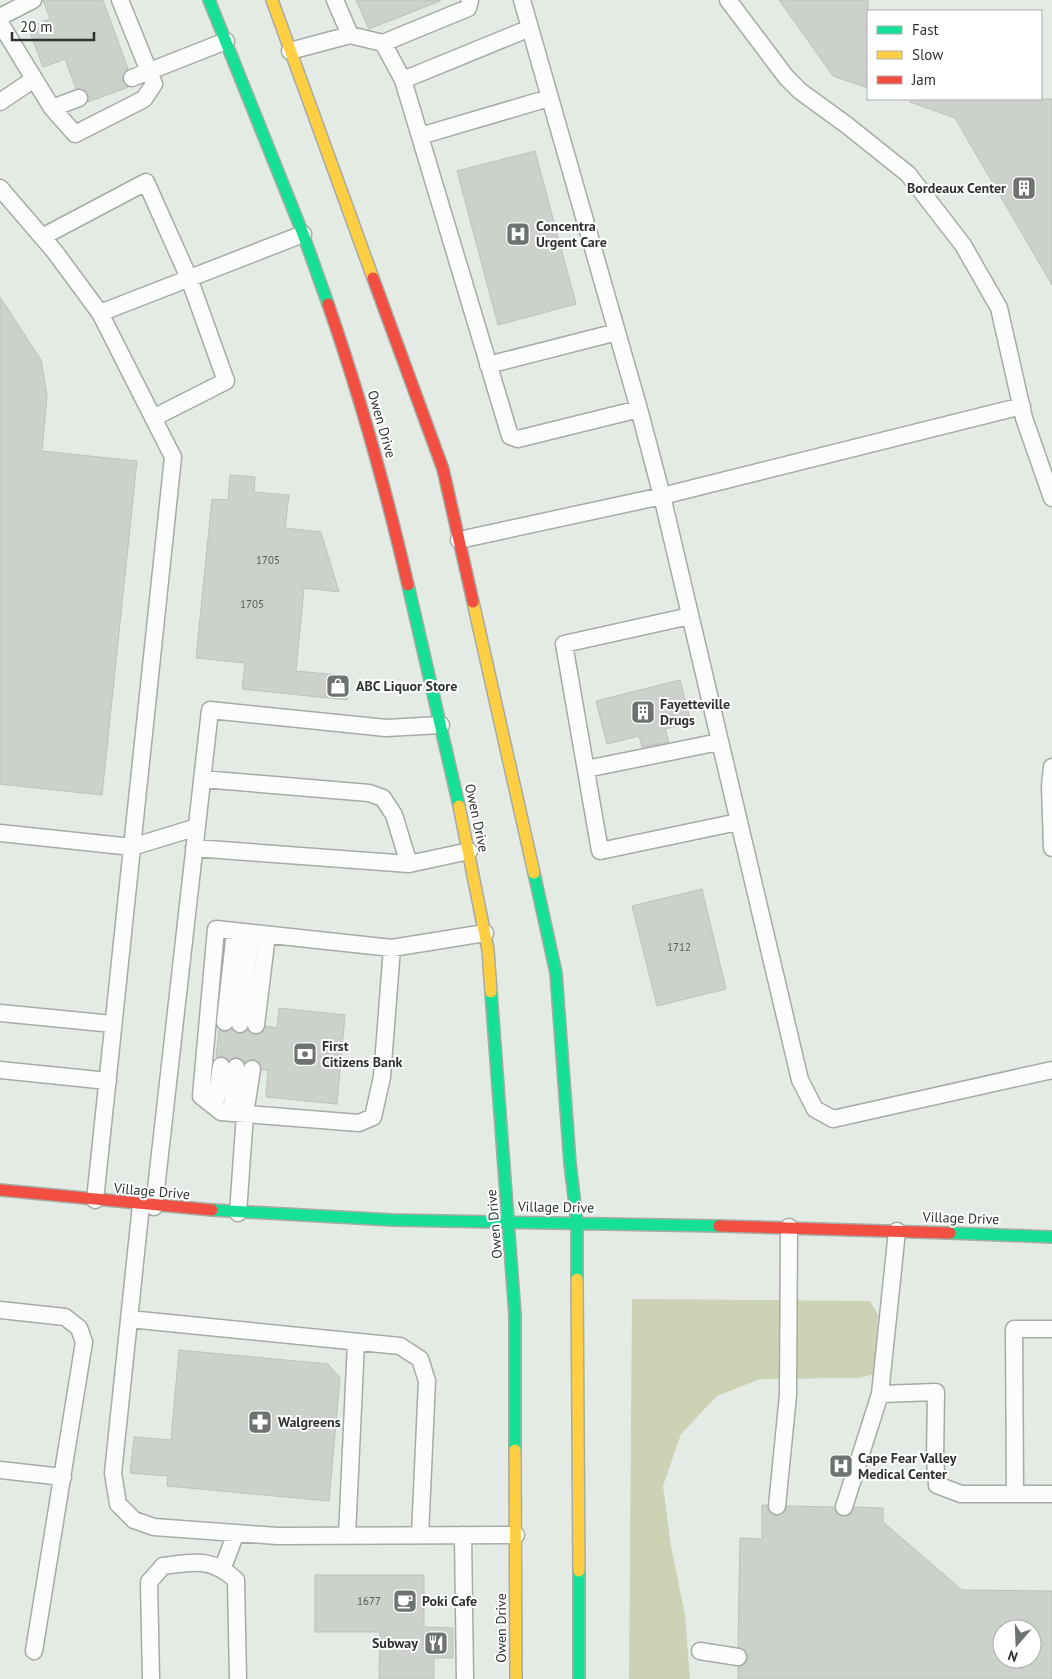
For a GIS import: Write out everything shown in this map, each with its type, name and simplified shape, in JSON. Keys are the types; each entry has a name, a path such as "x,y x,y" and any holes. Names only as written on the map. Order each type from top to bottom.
{"main road":[{"name":"Owen Drive","path":"209,0 303,234 350,368 392,514 441,724 485,933 492,987 503,1164 510,1221 516,1315 516,1679"},
{"path":"272,0 443,469 556,973 570,1163 577,1222 579,1679"},
{"name":"Village Drive","path":"0,1190 148,1206 238,1213 392,1220 789,1227 1052,1237"}],"lane":[{"path":"0,17 33,0"},
{"path":"0,23 52,108 74,134 144,99 154,84 120,0"},
{"path":"335,0 350,35"},
{"path":"290,51 350,35 383,43 468,8 470,0"},
{"path":"522,0 662,496 800,1080 815,1109 833,1119 1052,1070"},
{"path":"728,0 786,77 800,91 908,174 958,237 984,278 999,308 1022,406 1052,498"},
{"path":"403,80 530,28"},
{"path":"132,78 226,41"},
{"path":"383,43 403,80 510,436 518,438 639,409"},
{"path":"0,102 34,79"},
{"path":"52,108 79,98"},
{"path":"420,136 550,98"},
{"path":"42,237 146,182 189,278 226,380 153,418"},
{"path":"0,188 42,237 100,313 173,457 95,1200"},
{"path":"100,313 303,234"},
{"path":"488,365 617,332"},
{"path":"459,540 662,496 1022,406"},
{"path":"690,616 564,644 600,851 738,822"},
{"path":"441,724 386,728 210,710 148,1206 129,1319 113,1473 118,1504 134,1520 154,1527 236,1533 347,1536 516,1535"},
{"path":"586,769 719,742"},
{"path":"1052,766 1050,786 1052,848"},
{"path":"202,779 369,793 383,798 394,815 409,864"},
{"path":"0,833 132,847 196,827"},
{"path":"194,848 409,864 469,851"},
{"path":"392,948 382,1077 373,1117 359,1123 230,1111 201,1096 216,929 392,948 485,933"},
{"path":"233,1023 251,933"},
{"path":"251,933 256,1025"},
{"path":"0,1013 113,1024"},
{"path":"236,1067 230,1111 238,1213"},
{"path":"0,1070 108,1080"},
{"path":"777,1506 788,1395 789,1227"},
{"path":"844,1507 880,1394 897,1231"},
{"path":"0,1310 66,1317 79,1328 84,1342 34,1651"},
{"path":"129,1319 400,1346 420,1360 428,1381 420,1535"},
{"path":"1015,1494 1014,1329 1052,1329"},
{"path":"347,1536 356,1342"},
{"path":"880,1394 936,1392 935,1459 938,1485 961,1494 1052,1494"},
{"path":"0,1470 63,1477"},
{"path":"222,1567 236,1533"},
{"path":"463,1535 465,1679"},
{"path":"151,1679 149,1582 163,1566 198,1562 222,1567 236,1580 238,1679"},
{"path":"700,1651 738,1657"}],"green space":[{"path":"632,1299 870,1301 878,1314 874,1374 859,1378 760,1379 717,1396 681,1434 663,1486 671,1546 685,1615 690,1679 629,1679"}],"building":[{"path":"43,0 103,0 128,69 122,77 123,82 129,87 88,102 86,91 76,89 65,59 43,67 28,27 50,19"},
{"path":"356,0 440,0 440,1 369,29"},
{"path":"779,0 868,0 867,88 833,76"},
{"path":"1052,99 1052,285 955,118 910,102 911,100"},
{"path":"535,151 576,304 498,325 457,171"},
{"path":"0,297 41,360 47,396 42,451 137,461 102,795 0,784"},
{"path":"230,475 255,477 254,492 289,495 285,528 321,532 339,592 304,588 296,671 349,676 347,700 242,689 245,663 196,658 212,499 228,500"},
{"name":"Fayetteville Drugs","path":"680,680 691,723 665,729 669,742 642,747 639,736 607,744 596,701"},
{"path":"702,889 726,989 657,1006 632,906"},
{"path":"279,1008 345,1015 337,1104 266,1097 268,1070 262,1070 259,1062 253,1059 245,1062 237,1057 229,1060 223,1056 216,1057 219,1030 224,1032 232,1029 239,1034 248,1030 254,1035 259,1034 266,1026 277,1028"},
{"name":"Walgreens","path":"179,1350 328,1364 340,1378 329,1501 167,1486 168,1476 130,1473 134,1437 171,1440"},
{"path":"762,1505 767,1505 771,1514 776,1516 785,1512 787,1506 834,1507 837,1514 846,1517 851,1514 854,1507 883,1508 883,1522 962,1590 1052,1591 1052,1679 738,1679 738,1667 745,1664 748,1658 745,1650 738,1647 740,1538 762,1539"},
{"path":"315,1575 424,1575 424,1627 453,1628 453,1658 434,1658 434,1679 379,1679 380,1632 315,1632"}],"traffic: fast":[{"path":"209,0 303,234 328,304"},
{"path":"408,585 459,806"},
{"path":"534,873 556,973 570,1163 577,1222 577,1279"},
{"path":"491,992 515,1315 515,1450"},
{"path":"212,1210 392,1220 719,1226"},
{"path":"950,1233 1052,1237"},
{"path":"579,1571 579,1679"}],"traffic: slow":[{"path":"272,0 373,278"},
{"path":"473,602 534,873"},
{"path":"459,806 488,950 491,992"},
{"path":"577,1279 579,1571"},
{"path":"515,1450 516,1679"}],"traffic: jam":[{"path":"373,278 443,469 473,602"},
{"path":"328,304 372,443 408,585"},
{"path":"0,1190 212,1210"},
{"path":"719,1226 950,1233"}],"place":[{"name":"Bordeaux Center","path":"1024,188"},
{"name":"Concentra Urgent Care","path":"518,234"},
{"name":"ABC Liquor Store","path":"338,686"},
{"name":"Fayetteville Drugs","path":"643,712"},
{"name":"First Citizens Bank","path":"305,1054"},
{"name":"Walgreens","path":"260,1422"},
{"name":"Cape Fear Valley Medical Center","path":"841,1466"},
{"name":"Poki Cafe","path":"405,1601"},
{"name":"Subway","path":"436,1643"}]}
